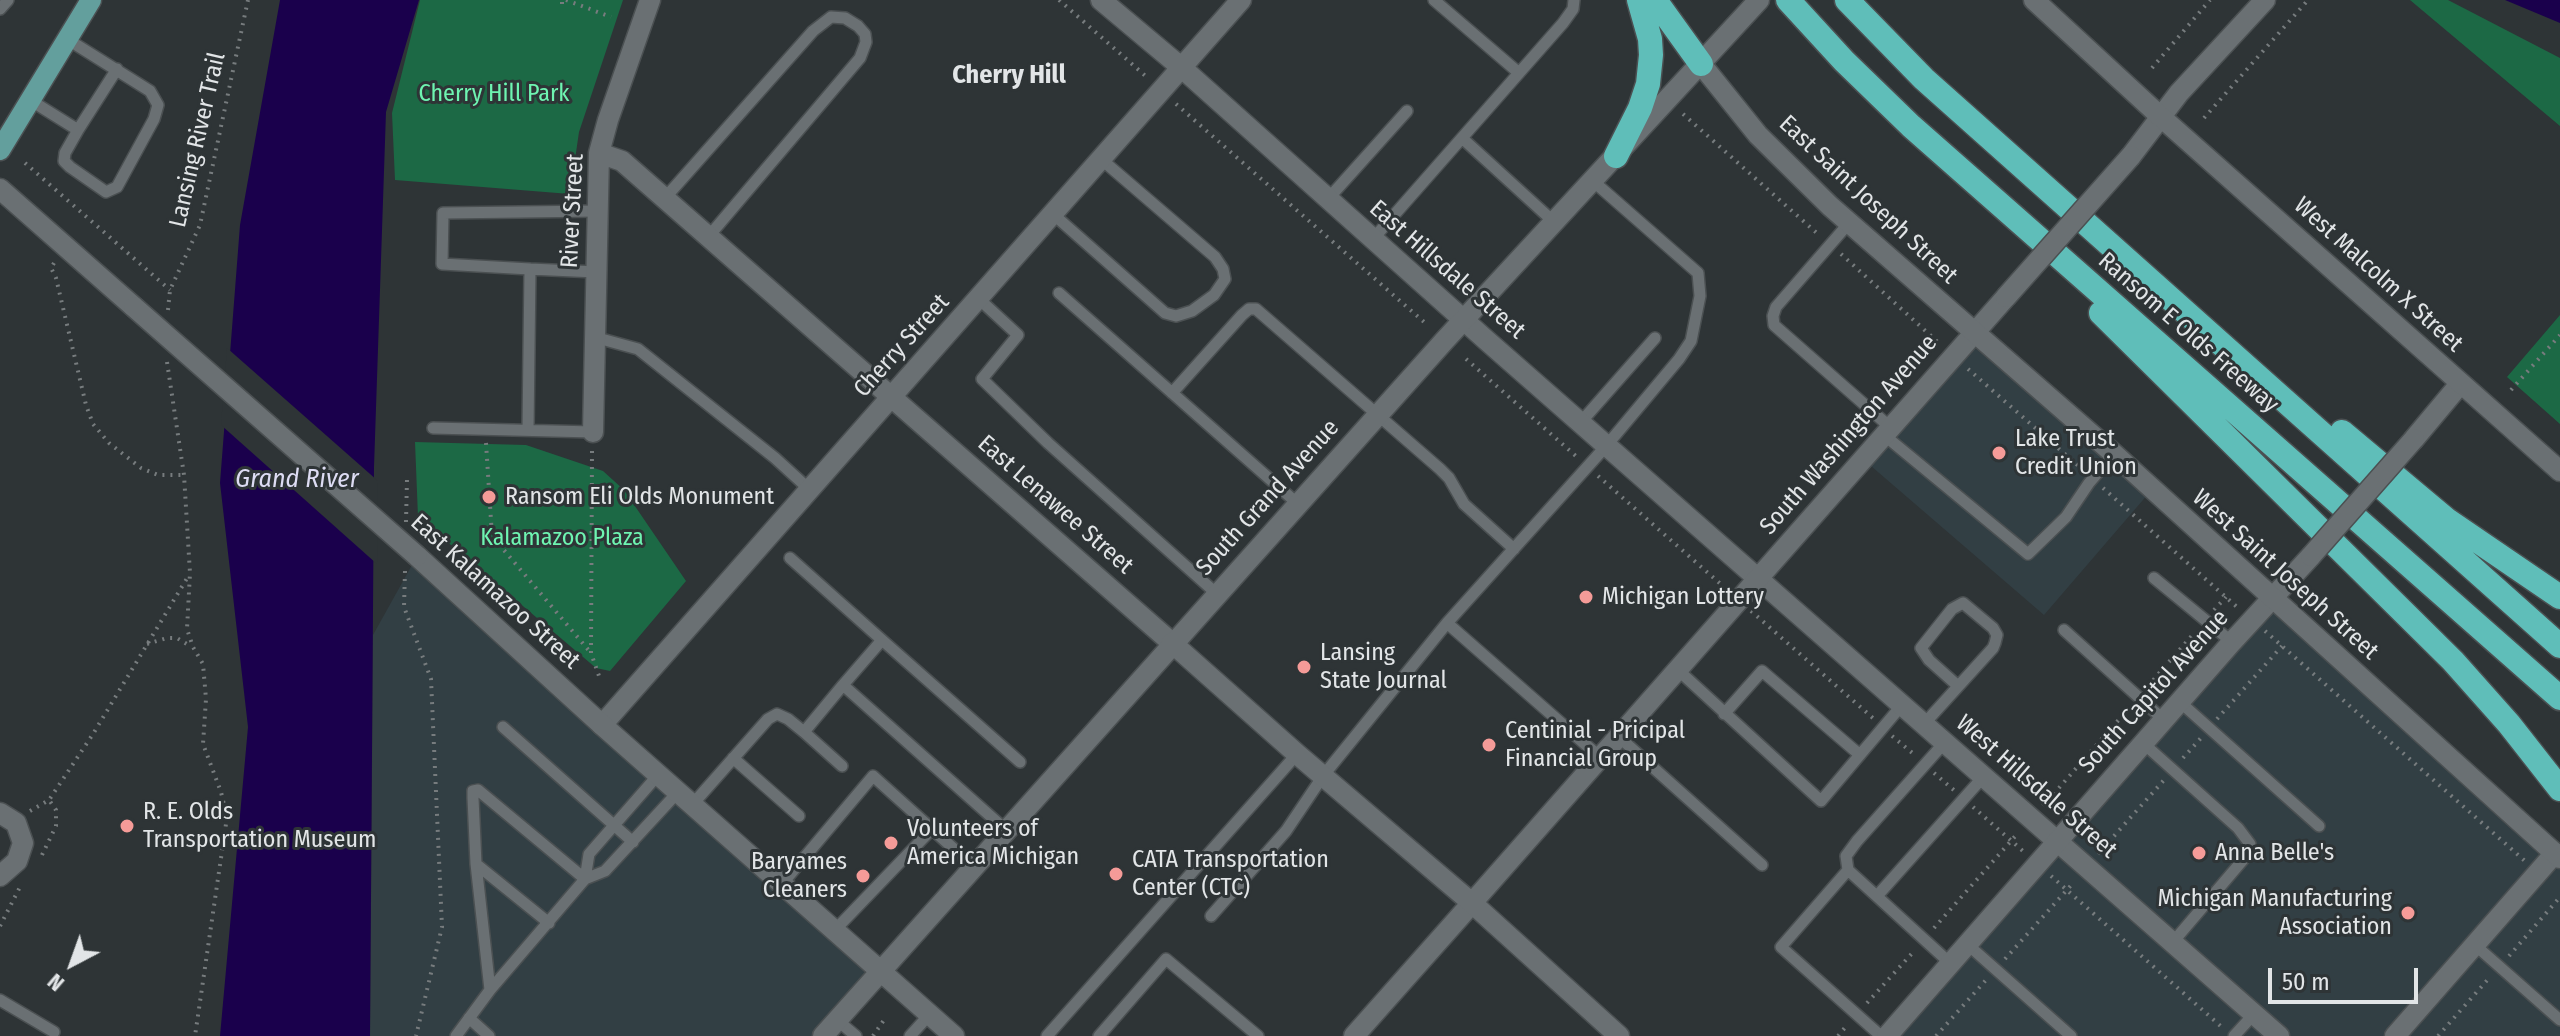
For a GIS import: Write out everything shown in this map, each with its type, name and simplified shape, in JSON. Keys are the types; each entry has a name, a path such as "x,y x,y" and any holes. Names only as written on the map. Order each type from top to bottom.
{"highway":[{"path":"1616,156 1640,108 1648,84 1650,39 1639,0"},
{"path":"1655,0 1707,72"},
{"name":"Ransom E Olds Freeway","path":"1788,0 1844,61 1911,126 2560,698"},
{"name":"Ransom E Olds Freeway","path":"1847,0 1909,64 2560,646"},
{"path":"1859,0 1909,64"},
{"path":"1911,126 2453,661 2509,724 2560,789"},
{"path":"2166,296 2292,390 2447,520 2560,597"}],"main road":[{"path":"0,150 91,0"}],"street":[{"name":"River Street","path":"593,432 599,153 650,0"},
{"name":"East Hillsdale Street","path":"1101,0 1182,68 1759,579"},
{"name":"Cherry Street","path":"602,725 1241,0"},
{"name":"South Grand Avenue","path":"823,1036 1172,643 1554,222 1672,95 1707,72 1735,27 1759,0"},
{"name":"West Malcolm X Street","path":"2034,0 2161,117 2560,471"},
{"name":"South Washington Avenue","path":"1354,1036 2131,156 2179,93 2265,0"},
{"name":"East Saint Joseph Street","path":"1707,72 1789,168 1974,332"},
{"name":"East Lenawee Street","path":"599,153 622,161 709,236 1297,754 1472,903 1619,1036"},
{"name":"East Kalamazoo Street","path":"0,189 411,560 954,1036"},
{"name":"West Saint Joseph Street","path":"1974,332 2114,454 2557,856"},
{"name":"South Capitol Avenue","path":"1884,1036 2232,642 2273,600 2460,384"},
{"name":"West Hillsdale Street","path":"1759,579 2279,1036"},
{"path":"0,876 13,865 22,851 22,835 7,817"},
{"path":"2395,1036 2538,873 2557,856"}],"lane":[{"path":"0,9 8,0"},
{"path":"1434,0 1519,73"},
{"path":"1373,239 1563,23 1573,9 1574,0"},
{"path":"665,198 813,31 831,17 845,18 858,26 865,34 866,42 860,58 709,236"},
{"path":"67,39 117,69 150,91 158,105 154,119 117,187 106,192 64,161 78,130 117,69"},
{"path":"30,100 78,130"},
{"path":"1328,199 1407,111"},
{"path":"1462,138 1554,222"},
{"path":"1053,214 1165,313 1176,316 1192,311 1214,295 1225,279 1215,257 1101,159"},
{"path":"1211,916 1286,831 1323,776 1447,623 1607,445 1685,352 1694,329 1701,285 1698,273 1593,181"},
{"path":"596,272 442,264 443,213 597,211"},
{"path":"1849,223 1776,307 1774,325 1887,431 2028,554 2066,517 2114,454"},
{"path":"528,430 530,269"},
{"path":"1059,293 1298,504"},
{"path":"979,299 1018,335 982,379 1059,453 1217,594"},
{"path":"1172,393 1242,315 1249,309 1256,309 1440,469 1464,504 1514,549"},
{"path":"594,337 638,349 775,458 810,490"},
{"path":"1581,422 1655,338"},
{"path":"433,428 593,432"},
{"path":"790,558 1020,762"},
{"path":"2154,578 2232,642"},
{"path":"1924,724 1993,648 1997,635 1993,628 1963,603 1952,609 1921,648 1929,660 1958,686"},
{"path":"1447,623 1601,758"},
{"path":"2064,630 2164,720"},
{"path":"804,732 882,640"},
{"path":"1678,670 1821,801 1902,705"},
{"path":"1724,714 1762,671 1860,755"},
{"path":"843,685 1006,830"},
{"path":"2180,702 2319,826"},
{"path":"456,1036 490,990 585,879 605,871 633,842 733,758 768,719 777,714 788,719 842,766"},
{"path":"503,727 633,842"},
{"path":"1619,737 1762,865"},
{"path":"1945,742 1846,856 1848,870 1950,963"},
{"path":"2143,743 2238,828 2250,844 2248,854 2173,942"},
{"path":"1047,1036 1297,754"},
{"path":"733,758 799,816"},
{"path":"585,879 589,854 658,775"},
{"path":"782,884 873,776 973,866"},
{"path":"1877,896 1984,776"},
{"path":"490,990 476,864 473,791 478,790 585,879"},
{"path":"834,931 932,829"},
{"path":"476,864 549,923"},
{"path":"1848,870 1781,947 1884,1036"},
{"path":"1967,944 2071,1036"},
{"path":"2475,945 2560,1020"},
{"path":"1099,1036 1166,959 1258,1036"},
{"path":"0,1000 54,1032"},
{"path":"910,1036 930,1014"},
{"path":"2233,1036 2254,1014"},
{"path":"469,1018 489,1036"},
{"path":"837,1020 856,1036"}],"path":[{"name":"Lansing River Trail","path":"168,320 170,290 200,225 248,0"},
{"path":"1059,0 1424,322"},
{"path":"2152,68 2210,0"},
{"path":"2204,118 2308,0"},
{"path":"563,1 611,17"},
{"path":"1682,114 2538,873"},
{"path":"25,163 170,290"},
{"path":"65,246 51,268 93,424 109,443 141,468 158,475 184,475"},
{"path":"2511,390 2560,335"},
{"path":"165,350 184,475 190,573 187,629 203,664 206,699 203,744 227,817 195,1036"},
{"path":"1466,359 2233,1036"},
{"path":"486,429 492,536 591,653"},
{"path":"593,432 591,653 599,676"},
{"path":"406,536 407,479"},
{"path":"411,560 404,607 431,679 442,927 416,1036"},
{"path":"7,817 49,800 93,734 190,573"},
{"path":"144,645 177,638 193,647"},
{"path":"1936,1036 2282,646"},
{"path":"873,1036 886,1017"}],"shaded area":[{"path":"1975,348 2149,493 2044,615 1871,466"},
{"path":"417,556 880,971 816,1036 370,1036 373,635"},
{"path":"2273,600 2560,854 2560,1036 1889,1036"}],"green space":[{"name":"Cherry Hill Park","path":"420,0 623,0 579,132 570,194 395,180 392,113"},
{"path":"2410,0 2448,0 2560,58 2560,126"},
{"path":"2560,315 2560,424 2507,377"},
{"name":"Kalamazoo Plaza","path":"415,442 526,445 603,471 624,490 686,581 610,671 596,668 418,517"}],"water":[{"name":"Grand River","path":"280,0 419,0 386,112 374,467 370,1036 220,1036 248,727 220,483 240,225"},
{"path":"2505,0 2560,0 2560,23"}],"pier":[{"path":"227,348 378,481 377,564 221,425"}],"place":[{"name":"Lake Trust Credit Union","path":"1999,453"},
{"name":"Ransom Eli Olds Monument","path":"489,497"},
{"name":"Michigan Lottery","path":"1586,597"},
{"name":"Lansing State Journal","path":"1304,667"},
{"name":"Centinial - Pricipal Financial Group","path":"1489,745"},
{"name":"R. E. Olds Transportation Museum","path":"127,826"},
{"name":"Volunteers of America Michigan","path":"891,843"},
{"name":"Anna Belle's","path":"2199,853"},
{"name":"CATA Transportation Center (CTC)","path":"1116,874"},
{"name":"Baryames Cleaners","path":"863,876"},
{"name":"Michigan Manufacturing Association","path":"2408,913"}],"district":[{"name":"Cherry Hill","path":"1009,76"}]}
